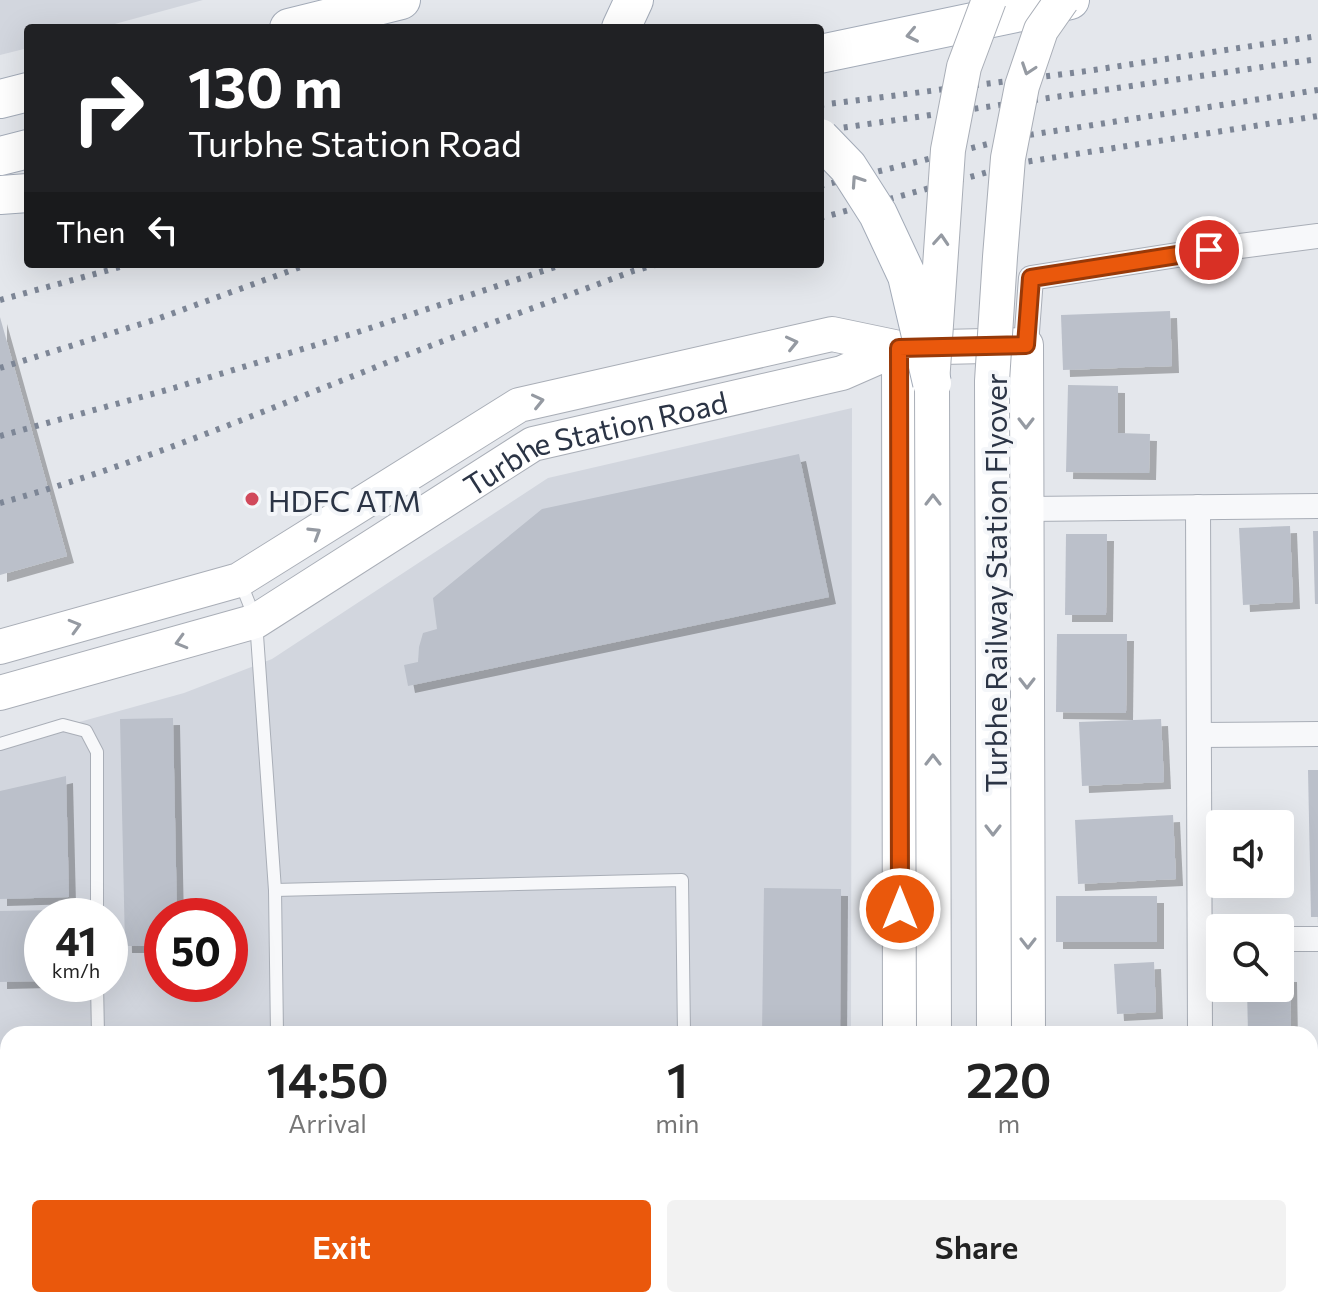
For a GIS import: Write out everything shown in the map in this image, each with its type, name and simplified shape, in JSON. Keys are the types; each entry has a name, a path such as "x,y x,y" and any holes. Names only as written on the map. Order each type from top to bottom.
{"main road":[{"path":"301,24 356,6 401,0"},
{"path":"623,24 634,0"},
{"name":"Turbhe Railway Station Flyover","path":"934,1026 932,383 948,150 964,67 989,0"},
{"name":"Turbhe Railway Station Flyover","path":"994,1026 992,381 1000,257 1008,158 1022,86 1041,30 1062,0"},
{"path":"824,53 1070,0"},
{"path":"0,99 24,93"},
{"path":"824,142 848,167 878,214 907,276 932,383"},
{"path":"0,156 24,150"},
{"path":"0,195 24,193"},
{"name":"Turbhe Station Road","path":"0,647 239,580 519,405 832,334 899,348 1026,345"},
{"path":"1026,345 1028,1026"},
{"path":"899,348 900,1026"},
{"name":"Turbhe Station Road","path":"0,693 256,621 533,444 842,373 899,348"}],"street":[{"path":"1026,345 1031,278 1318,236"},
{"path":"1027,509 1318,506"},
{"path":"1198,507 1199,735 1209,914"},
{"path":"1199,735 1318,734"},
{"path":"1294,939 1318,939"},
{"path":"1201,1026 1206,976"}],"lane":[{"path":"239,580 256,621 275,890 277,1026"},
{"path":"0,744 63,725 86,731 97,752 97,898"},
{"path":"275,890 682,880 684,1026"},
{"path":"97,1002 98,1026"}],"shaded area":[{"path":"0,0 203,0 115,24 24,24 24,49 0,55"},
{"path":"852,408 851,1026 0,1026 0,744 184,693 272,659 548,478"}],"building":[{"path":"1170,311 1172,366 1063,370 1061,315"},
{"path":"0,317 67,556 0,575"},
{"path":"1068,385 1118,386 1118,433 1150,434 1149,473 1066,472"},
{"path":"799,454 829,597 408,686 404,665 418,662 423,633 437,629 433,598 542,509"},
{"path":"1290,526 1293,602 1243,605 1239,528"},
{"path":"1313,531 1318,531 1318,604 1315,604"},
{"path":"1066,534 1107,534 1106,615 1065,615"},
{"path":"1057,634 1127,634 1126,713 1056,712"},
{"path":"173,718 177,898 144,898 144,946 128,946 120,719"},
{"path":"1161,719 1164,782 1082,786 1079,722"},
{"path":"1308,770 1318,770 1318,917 1311,917"},
{"path":"66,776 69,897 0,899 0,791"},
{"path":"1173,815 1176,879 1078,884 1075,820"},
{"path":"764,888 841,889 840,1026 762,1026"},
{"path":"1056,896 1157,896 1157,942 1056,942"},
{"path":"0,911 24,911 24,981 0,982"},
{"path":"1154,962 1156,1012 1117,1014 1114,964"},
{"path":"1247,1002 1290,1002 1291,1026 1248,1026"}],"railway":[{"path":"824,104 1087,71 1318,36"},
{"path":"824,130 1318,59"},
{"path":"824,185 1016,137 1318,90"},
{"path":"824,217 1025,162 1318,116"},
{"path":"0,300 116,268"},
{"path":"0,368 157,319 298,268"},
{"path":"0,436 355,333 552,268"},
{"path":"0,503 141,458 436,344 644,268"}],"place":[{"name":"HDFC ATM","path":"252,499"}],"route":[{"path":"900,909 899,348 1026,345 1031,278 1209,250"}]}
